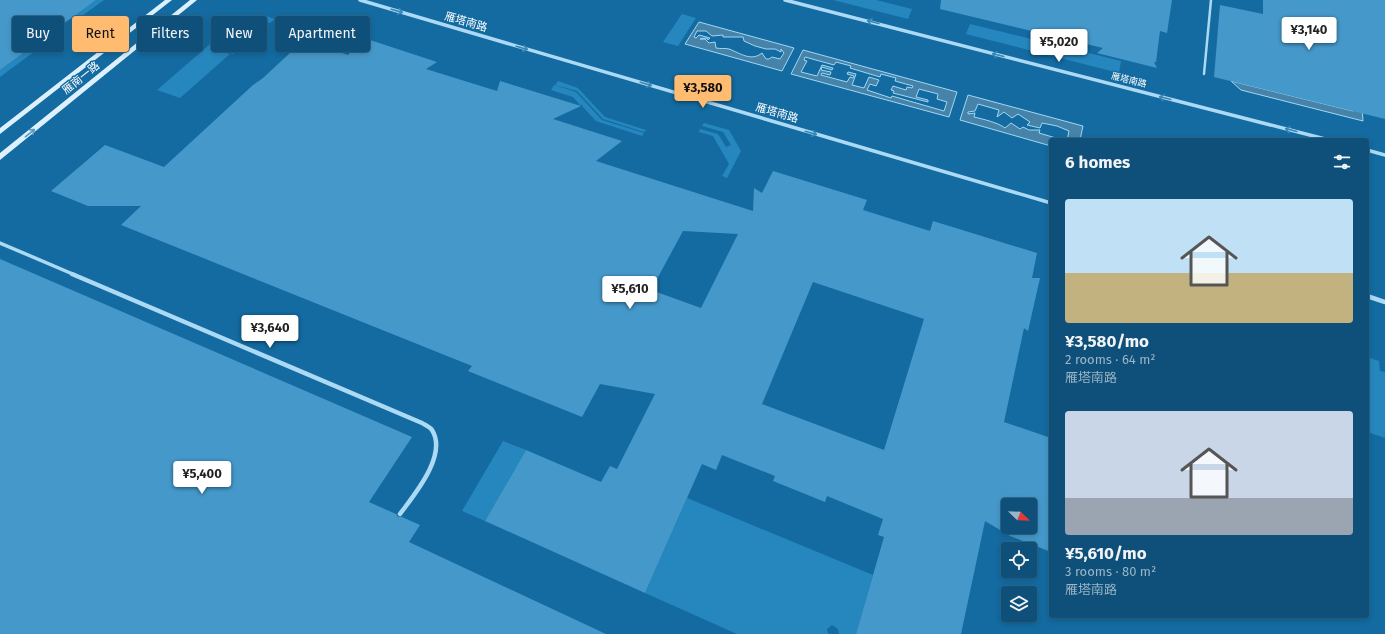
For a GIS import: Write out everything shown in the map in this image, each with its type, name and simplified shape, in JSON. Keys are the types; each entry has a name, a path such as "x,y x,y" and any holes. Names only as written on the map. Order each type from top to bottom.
{"main road":[{"name":"雁南一路","path":"0,132 169,0"},
{"name":"雁南一路","path":"0,157 194,0"}],"street":[{"name":"雁塔南路","path":"360,0 1049,202"},
{"name":"雁塔南路","path":"785,0 1321,138"},
{"path":"1369,150 1385,154"},
{"path":"0,243 422,423 432,430 437,440 437,452 432,465 400,514"},
{"path":"1369,297 1385,302"}],"lane":[{"path":"1204,74 1211,0"}],"shaded area":[{"path":"96,0 104,0 82,16 73,16"},
{"path":"833,0 876,0 912,9 908,19"},
{"path":"682,14 696,18 678,46 663,42"},
{"path":"267,17 275,19 270,23 267,22"},
{"path":"699,22 794,48 782,71 685,44","holes":["697,31 706,31 712,36 723,35 723,37 743,37 744,41 755,46 766,49 775,49 781,52 781,49 784,53 780,59 772,57 766,59 762,53 758,56 750,57 729,49 716,48 715,42 709,43 705,39 700,39 707,38 708,40 710,38 699,35 696,38 694,37"]},
{"path":"970,24 1121,61 1119,73 966,34"},
{"path":"1357,36 1363,121 1241,90 1231,81 1353,111"},
{"path":"211,43 211,52 224,52 230,54 180,98 157,90 201,52 203,52"},
{"path":"803,50 957,92 949,117 791,74","holes":["805,57 834,65 836,62 880,77 881,74 896,78 895,81 913,86 912,88 907,87 906,90 893,86 891,90 894,91 893,93 928,102 928,100 916,97 919,89 938,94 937,99 947,102 944,111 892,96 891,98 867,90 870,84 876,86 879,80 869,77 864,88 852,85 856,74 848,72 847,74 854,76 853,78 850,77 847,82 821,75 822,73 830,75 831,72 821,70 822,67 832,70 833,68 822,65 817,76 801,72 807,61 804,60"]},
{"path":"25,52 34,52 0,77 0,70"},
{"path":"558,81 578,88 605,117 646,130 644,132 603,119 577,91 555,85"},
{"path":"554,85 576,92 602,120 644,133 642,136 596,121 582,106 583,105 580,105 573,97 551,90"},
{"path":"968,95 1083,126 1080,138 1067,138 1069,131 1057,126 1042,123 1040,128 1027,125 1030,122 1018,114 1012,118 1004,112 997,117 999,110 978,104 975,111 968,112 968,114 975,113 974,117 995,123 1005,128 1011,123 1020,129 1023,127 1029,130 1040,130 1039,133 1056,138 1049,138 1049,145 960,120"},
{"path":"704,123 729,130 741,151 727,178 722,176 729,164 713,136 699,132 700,129 718,134 726,147 731,145 723,132 702,126"},
{"path":"1369,358 1379,361 1380,371 1385,372 1385,438 1369,433"},
{"path":"503,441 526,450 485,521 462,511"},
{"path":"687,498 873,575 856,634 839,634 838,629 832,625 827,629 828,634 737,634 645,593"}],"building":[{"path":"0,0 96,0 72,16 64,23 64,16 12,16 12,52 25,52 0,70"},
{"path":"941,0 1172,0 1167,33 1160,31 1156,62 1154,62 1157,68 1097,53 1103,48 940,9"},
{"path":"1263,0 1385,0 1385,119 1214,77 1220,5 1263,14"},
{"path":"370,40 437,62 426,69 497,91 500,81 581,106 553,119 622,141 596,161 753,211 754,188 762,193 773,171 867,200 863,210 930,231 933,221 1037,253 1032,278 1040,278 1028,331 1024,328 1004,422 1049,437 1049,551 1037,547 1037,542 1025,542 1007,534 1037,534 1037,498 1001,498 1001,531 985,521 961,634 856,634 884,537 878,535 883,519 827,496 825,502 773,481 775,476 722,455 716,470 702,464 645,593 485,521 526,450 601,482 610,466 617,469 655,394 600,384 582,417 468,371 472,366 121,225 141,206 88,206 51,191 105,145 164,167 253,85 263,78 291,52 339,52 348,55 351,52 370,52","holes":["683,231 738,234 701,308 651,290","813,282 924,319 884,450 762,404"]},
{"path":"0,259 412,437 369,502 396,514 398,517 402,517 420,525 409,542 606,634 0,634"}]}
